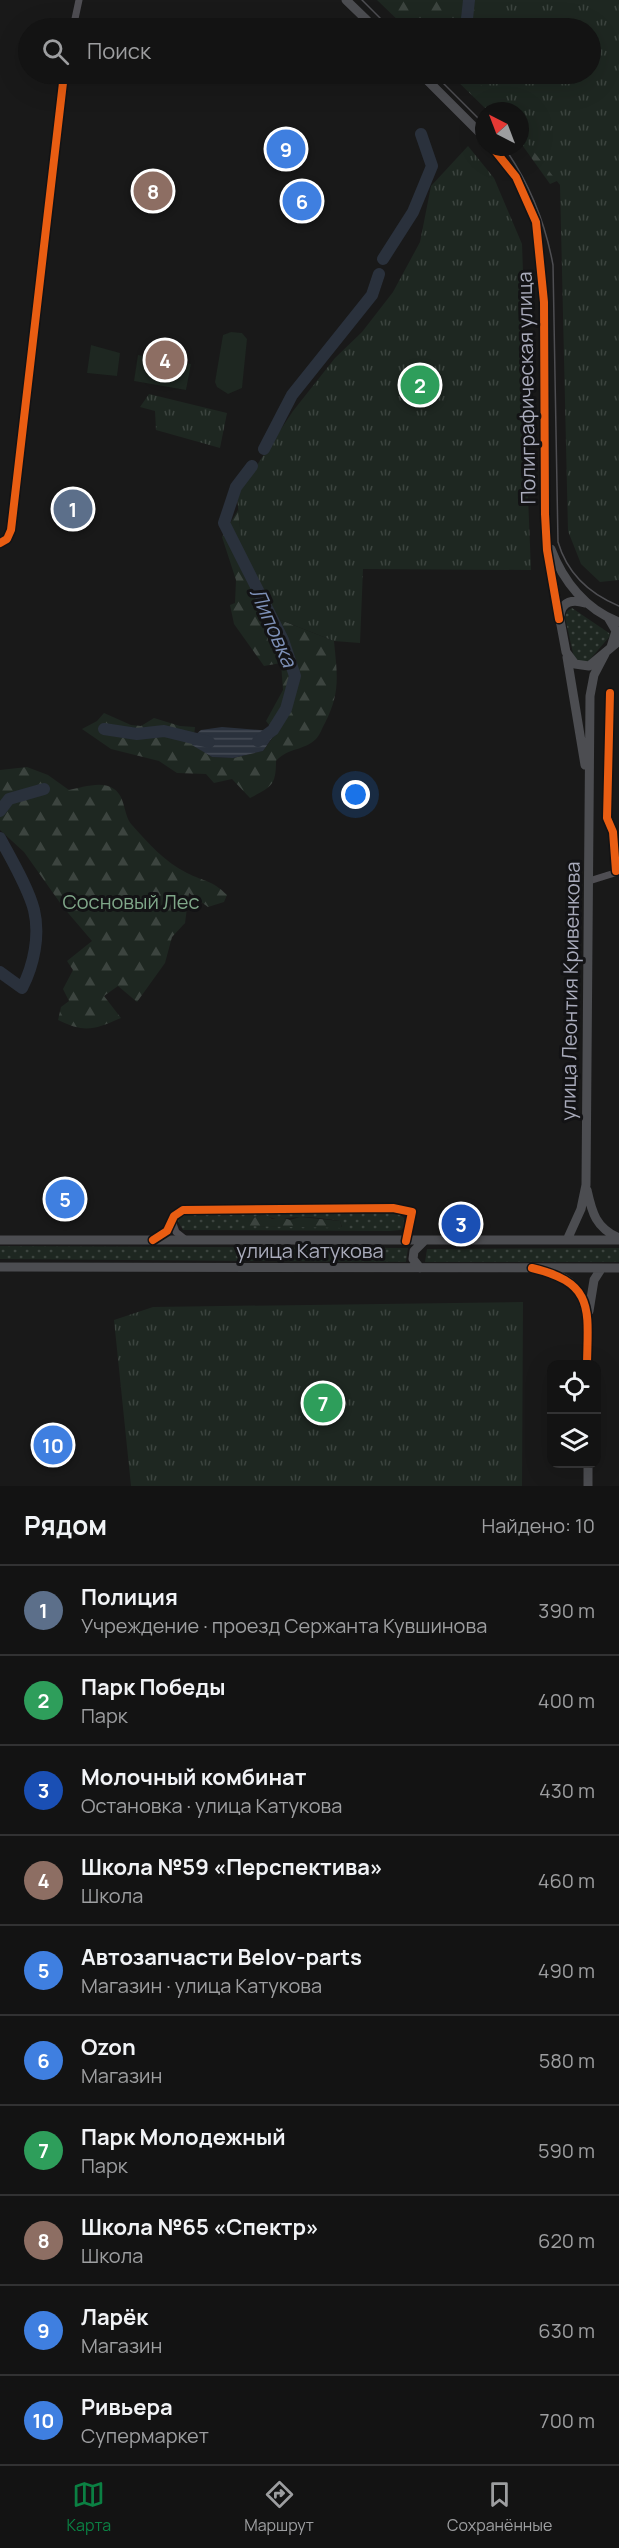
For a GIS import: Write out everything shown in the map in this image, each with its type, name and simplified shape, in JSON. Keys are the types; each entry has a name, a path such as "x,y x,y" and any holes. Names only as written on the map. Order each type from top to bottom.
{"main road":[{"path":"346,0 365,18"},
{"path":"431,84 475,128"},
{"name":"Полиграфическая улица","path":"499,156 516,177 536,222 544,302 546,532"},
{"path":"546,532 562,573 575,591 613,624 616,631 615,639 606,654"},
{"path":"546,532 559,619 566,652 572,662 582,666 594,663 619,641"},
{"path":"559,619 561,609 568,602 579,601 593,607"},
{"path":"602,614 619,622"},
{"name":"улица Леонтия Кривенкова","path":"566,652 590,798"},
{"name":"улица Леонтия Кривенкова","path":"586,1185 591,688 595,670 606,654"},
{"path":"586,1185 596,1222 603,1230 619,1239"},
{"path":"567,1240 581,1209 586,1185"},
{"name":"улица Катукова","path":"0,1240 619,1239"},
{"path":"420,1268 413,1259 414,1251 424,1241"},
{"name":"улица Катукова","path":"0,1267 619,1268"},
{"path":"532,1268 555,1273 571,1282 584,1298 588,1325"},
{"path":"588,1360 588,1325 594,1280 601,1269"},
{"path":"588,1468 588,1486"}],"street":[{"path":"76,18 80,0"},
{"path":"0,543 7,539 11,530 63,84"},
{"path":"589,881 617,872 613,832 607,818 610,693"},
{"path":"153,1240 167,1231 174,1216 183,1210 393,1208 412,1212 406,1241"},
{"path":"174,1216 173,1227 180,1236 187,1240"}],"green space":[{"path":"377,0 619,0 601,58 601,18 396,18"},
{"path":"485,0 619,0 619,580 600,582 581,564 568,531 560,185 529,145 529,102 495,102 480,84 601,84 601,18 481,18"},
{"path":"460,84 593,84 564,178 550,184 529,155 529,102 479,102"},
{"path":"468,146 494,178 522,244 526,356 525,422 531,570 363,569 360,643 334,641 278,619 242,554 237,495 293,411 335,358 362,332 393,292 420,242 431,186"},
{"path":"231,332 242,333 247,339 242,388 228,394 217,387 215,382 223,335"},
{"path":"91,345 120,353 117,376 87,373"},
{"path":"138,355 191,364 186,390 134,381"},
{"path":"149,394 227,413 220,448 156,430 155,411 140,407"},
{"path":"238,510 243,554 278,619 334,641 337,673 334,702 317,737 307,746 291,751 276,761 275,776 271,785 250,798 232,779 214,783 206,774 177,773 159,761 111,749 82,729 97,721 104,713 131,725 141,726 154,718 180,726 195,727 193,745 212,757 233,758 263,751 279,729 273,730 266,721 283,690 281,663 264,666 234,624 230,605 235,603 236,580 222,537"},
{"path":"572,608 609,633 610,636 587,663 583,664 574,658 565,617 567,611"},
{"name":"Сосновый Лес","path":"27,767 48,775 69,790 98,785 114,789 121,797 129,821 157,852 179,869 212,884 227,895 224,902 208,907 189,893 185,923 172,937 165,963 137,1002 118,986 104,996 121,1018 96,1027 75,1027 58,1020 61,1007 69,1001 63,989 73,970 67,961 92,941 63,907 24,852 0,830 0,770"},
{"path":"186,1212 398,1213 404,1218 404,1227 401,1230 390,1231 183,1230 177,1220","holes":["261,1215 326,1219 340,1221 342,1227 248,1226 253,1218"]},
{"path":"261,1215 272,1219 281,1217 290,1220 300,1217 340,1221 342,1228 248,1226 242,1222 250,1216 253,1218"},
{"path":"0,1246 408,1248 406,1262 0,1259"},
{"path":"619,1248 619,1262 425,1262 427,1249"},
{"path":"523,1302 522,1486 131,1486 114,1320 153,1307"}],"shaded area":[{"path":"222,727 272,731 274,735 263,751 233,758 212,757 192,745 194,736 201,730"}],"waterway":[{"name":"Липовка","path":"467,18 469,0"},
{"name":"Липовка","path":"383,259 413,212 432,166 421,134"},
{"name":"Липовка","path":"264,449 292,395 372,295 379,274"},
{"name":"Липовка","path":"252,466 236,487 224,523 283,640 295,676 286,709 273,730 258,741"},
{"name":"Липовка","path":"104,729 137,734 164,731 209,742"},
{"name":"Липовка","path":"0,811 9,799 44,789"},
{"name":"Липовка","path":"0,838 28,892 36,920 33,960 22,988 0,972"}],"tram line":[{"path":"362,0 380,18"},
{"path":"444,84 475,115"},
{"path":"510,156 535,203 546,233 553,265 558,542 567,563 581,581 598,595 619,606"}],"cycle path":[{"path":"0,543 7,539 11,530 63,84"},
{"path":"499,156 516,177 536,222 544,302 547,550 559,619"},
{"path":"610,693 607,818 613,832 616,871"},
{"path":"153,1240 167,1231 174,1216 183,1210 393,1208 412,1212 406,1241"},
{"path":"532,1268 552,1274 567,1282 577,1290 584,1301 588,1328 587,1360"}],"place":[{"name":"Ларёк","path":"286,149"},
{"name":"Школа №65 «Спектр»","path":"153,191"},
{"name":"Ozon","path":"302,201"},
{"name":"Школа №59 «Перспектива»","path":"165,360"},
{"name":"Парк Победы","path":"420,385"},
{"name":"Полиция","path":"73,509"},
{"name":"Автозапчасти Belov-parts","path":"65,1199"},
{"name":"Молочный комбинат","path":"461,1224"},
{"name":"Парк Молодежный","path":"323,1403"},
{"name":"Ривьера","path":"53,1445"}]}
